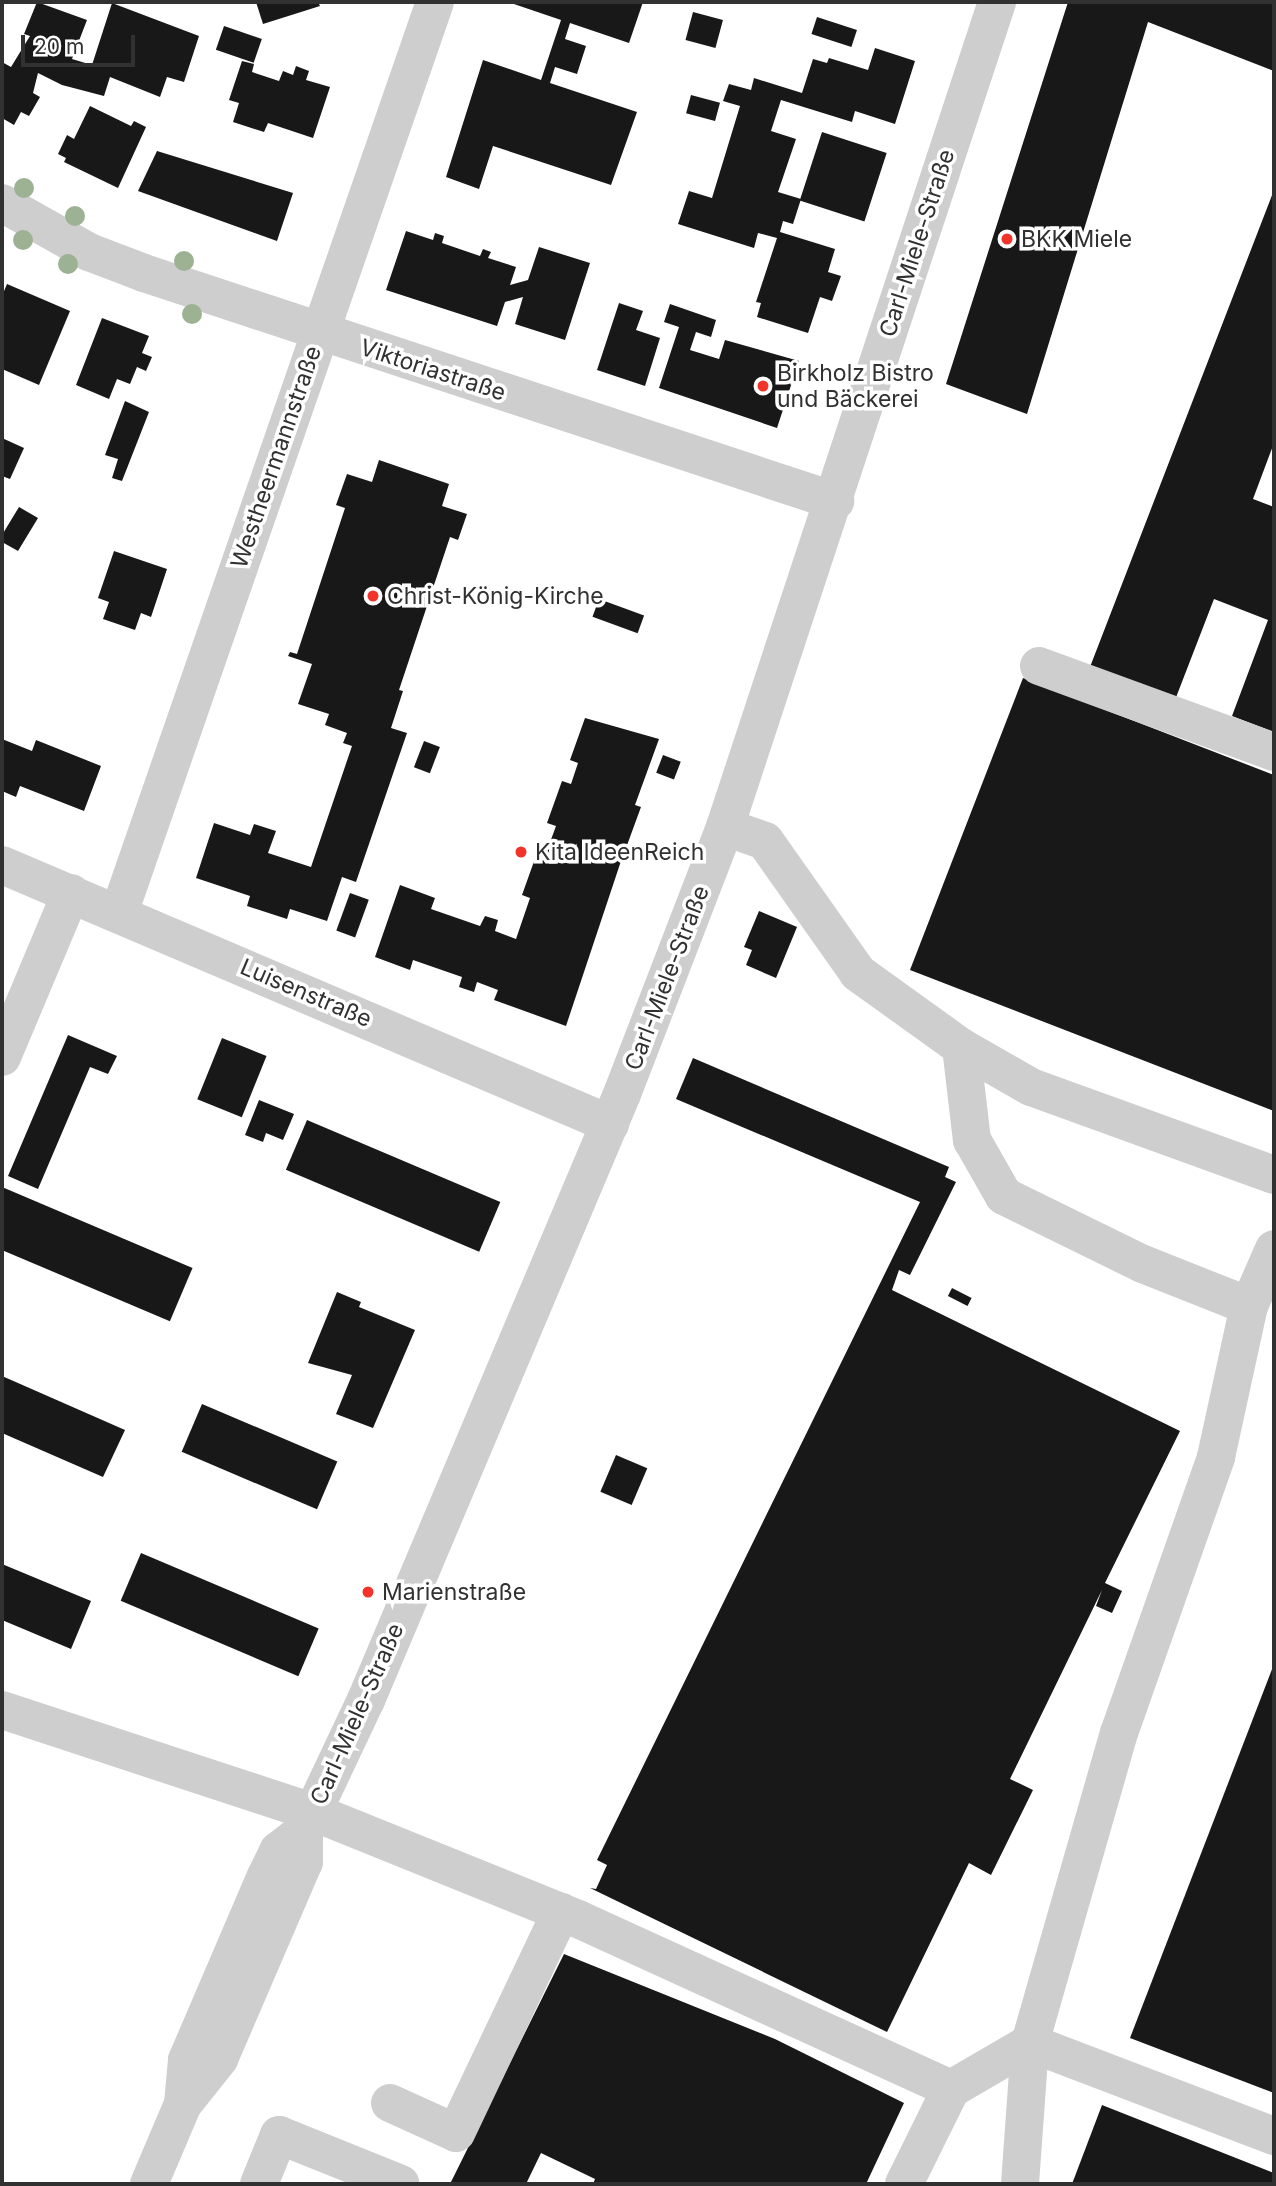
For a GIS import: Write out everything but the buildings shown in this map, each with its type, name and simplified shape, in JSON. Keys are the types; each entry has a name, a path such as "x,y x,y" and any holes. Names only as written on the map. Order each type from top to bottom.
{"street":[{"name":"Westheermannstraße","path":"119,913 435,2"},
{"name":"Carl-Miele-Straße","path":"149,2184 183,2104 219,2059 304,1862 308,1822 366,1700 610,1124 725,827 835,501 992,8"},
{"name":"Viktoriastraße","path":"2,203 89,251 319,333 835,501"},
{"path":"1039,666 1274,752"},
{"path":"725,827 765,841 858,973 961,1047 1031,1087 1274,1175"},
{"name":"Luisenstraße","path":"2,864 610,1124"},
{"path":"2,1057 71,893"},
{"path":"961,1047 972,1140 1004,1196 1143,1264 1249,1306"},
{"path":"1020,2184 1030,2043 1119,1733 1216,1457 1249,1306 1274,1249"},
{"path":"2,1710 561,1912 951,2089"},
{"path":"390,2103 456,2133 561,1912"},
{"path":"904,2184 951,2089 1030,2043"},
{"path":"1030,2043 1274,2136"},
{"path":"259,2184 279,2134 401,2184"}],"place":[{"name":"BKK Miele","path":"1007,239"},
{"name":"Birkholz Bistro und Bäckerei","path":"763,386"},
{"name":"Christ-König-Kirche","path":"373,596"},
{"name":"Kita IdeenReich","path":"521,852"},
{"name":"Marienstraße","path":"368,1592"}]}
